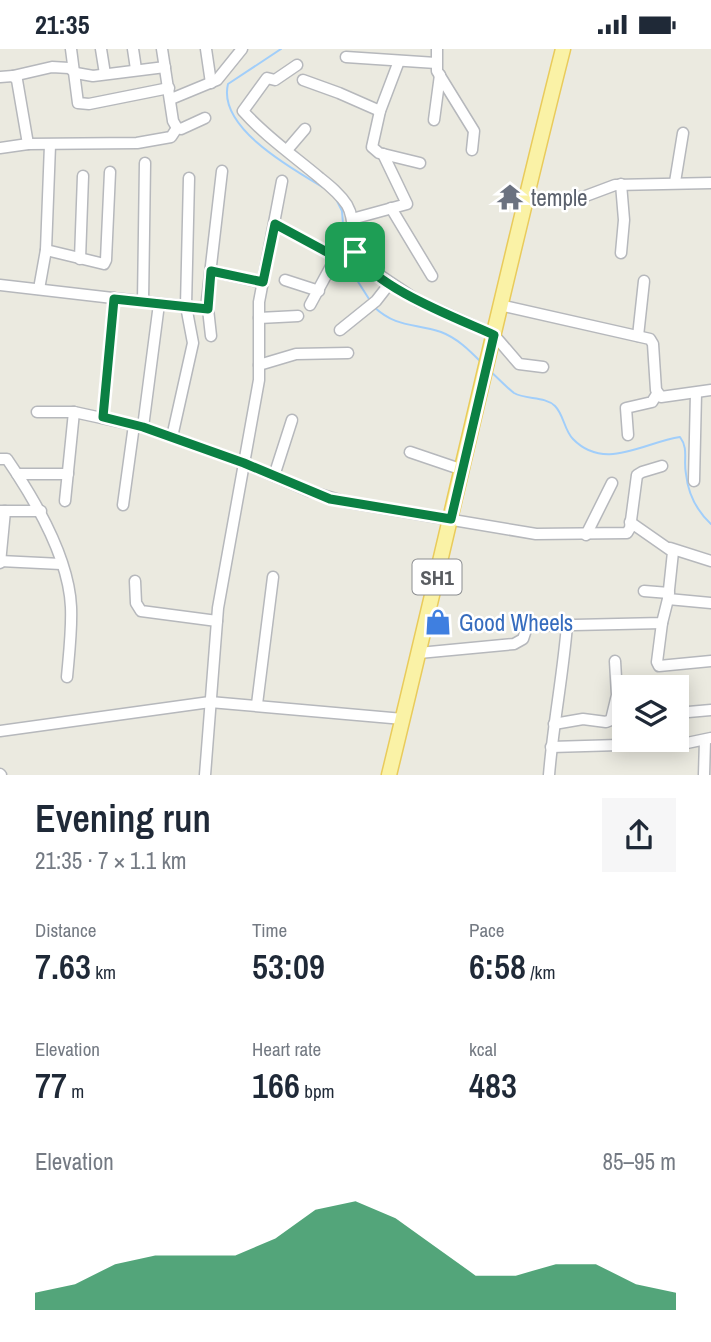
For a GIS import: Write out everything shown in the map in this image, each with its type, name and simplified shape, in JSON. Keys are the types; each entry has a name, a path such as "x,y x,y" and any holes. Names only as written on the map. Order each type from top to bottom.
{"main road":[{"path":"503,306 563,49"},
{"path":"496,329 533,200 570,49"},
{"name":"SH1","path":"389,775 496,329"}],"street":[{"path":"71,49 76,98 78,103 83,105 170,94 211,83 242,49"},
{"path":"101,49 105,74"},
{"path":"133,49 136,69"},
{"path":"162,49 173,121 177,128"},
{"path":"206,49 211,83"},
{"path":"438,49 436,63 440,75 472,124 472,150"},
{"path":"346,57 436,63"},
{"path":"399,61 380,111 372,148 383,154 420,163"},
{"path":"297,65 275,80 267,78 243,111 258,128 338,194 348,207 352,219 345,255 310,306"},
{"path":"0,76 13,76 52,67 69,68 93,76 165,67"},
{"path":"434,120 440,75"},
{"path":"13,76 17,80 28,144"},
{"path":"303,80 380,111"},
{"path":"177,128 181,129 205,118"},
{"path":"0,148 28,144 137,143 171,137 177,128"},
{"path":"287,150 305,129"},
{"path":"675,182 682,133"},
{"path":"39,289 46,250 50,145"},
{"path":"352,219 407,204 383,154"},
{"path":"143,302 145,163"},
{"path":"46,250 104,264 110,171"},
{"path":"211,336 208,309 222,171"},
{"path":"80,259 83,176"},
{"path":"172,437 193,343 186,306 189,178"},
{"path":"205,775 217,621 260,380 259,318 282,181"},
{"path":"533,200 583,197 621,184 711,183"},
{"path":"621,184 624,220 621,253"},
{"path":"391,208 432,276"},
{"path":"275,224 345,255 418,301 496,329 519,364 543,367"},
{"path":"211,271 263,282"},
{"path":"285,280 319,291"},
{"path":"638,336 644,281"},
{"path":"340,330 373,303 390,283"},
{"path":"0,285 208,309"},
{"path":"103,417 114,299"},
{"path":"123,505 159,304"},
{"path":"503,306 650,339 653,344 657,394 652,401 626,408 628,435"},
{"path":"259,318 298,316"},
{"path":"259,365 296,354 348,353"},
{"path":"657,394 666,397 711,390"},
{"path":"694,481 696,393"},
{"path":"37,412 74,412 139,426 244,463 330,499 536,534 624,535 629,531 637,475 662,466"},
{"path":"65,501 74,412"},
{"path":"274,476 292,420"},
{"path":"410,452 463,470"},
{"path":"0,459 7,459 41,511 69,590 71,610 67,677"},
{"path":"18,474 68,474"},
{"path":"586,534 612,483"},
{"path":"41,511 2,511 0,562 61,564"},
{"path":"630,522 670,548 711,561"},
{"path":"670,548 674,556 657,662 659,666 710,661 711,674"},
{"path":"257,705 273,577"},
{"path":"135,581 136,604 141,611 217,621"},
{"path":"644,591 711,603"},
{"path":"419,653 514,644 523,639 530,626 662,623"},
{"path":"549,775 567,625"},
{"path":"554,724 583,719 606,722 611,720 617,695 614,661"},
{"path":"0,731 210,702 403,719"},
{"path":"689,712 711,710"},
{"path":"551,747 687,743 708,739 704,775"}],"waterway":[{"path":"281,49 228,84 228,100 234,116 261,146 326,189"},
{"path":"335,197 342,211 345,249"},
{"path":"347,258 348,266 369,299"},
{"path":"374,307 390,319 447,335 481,362"},
{"path":"490,371 514,393 555,406 573,439 585,449 611,454 680,437 684,446 685,469 691,495 711,524"}],"place":[{"name":"temple","path":"510,197"},
{"name":"Good Wheels","path":"438,622"}],"route":[{"path":"275,224 336,257 355,252 365,267 418,301 494,335 451,519 330,499 244,463 143,427 103,417 114,299 208,309 211,271 263,282 275,224"}]}
